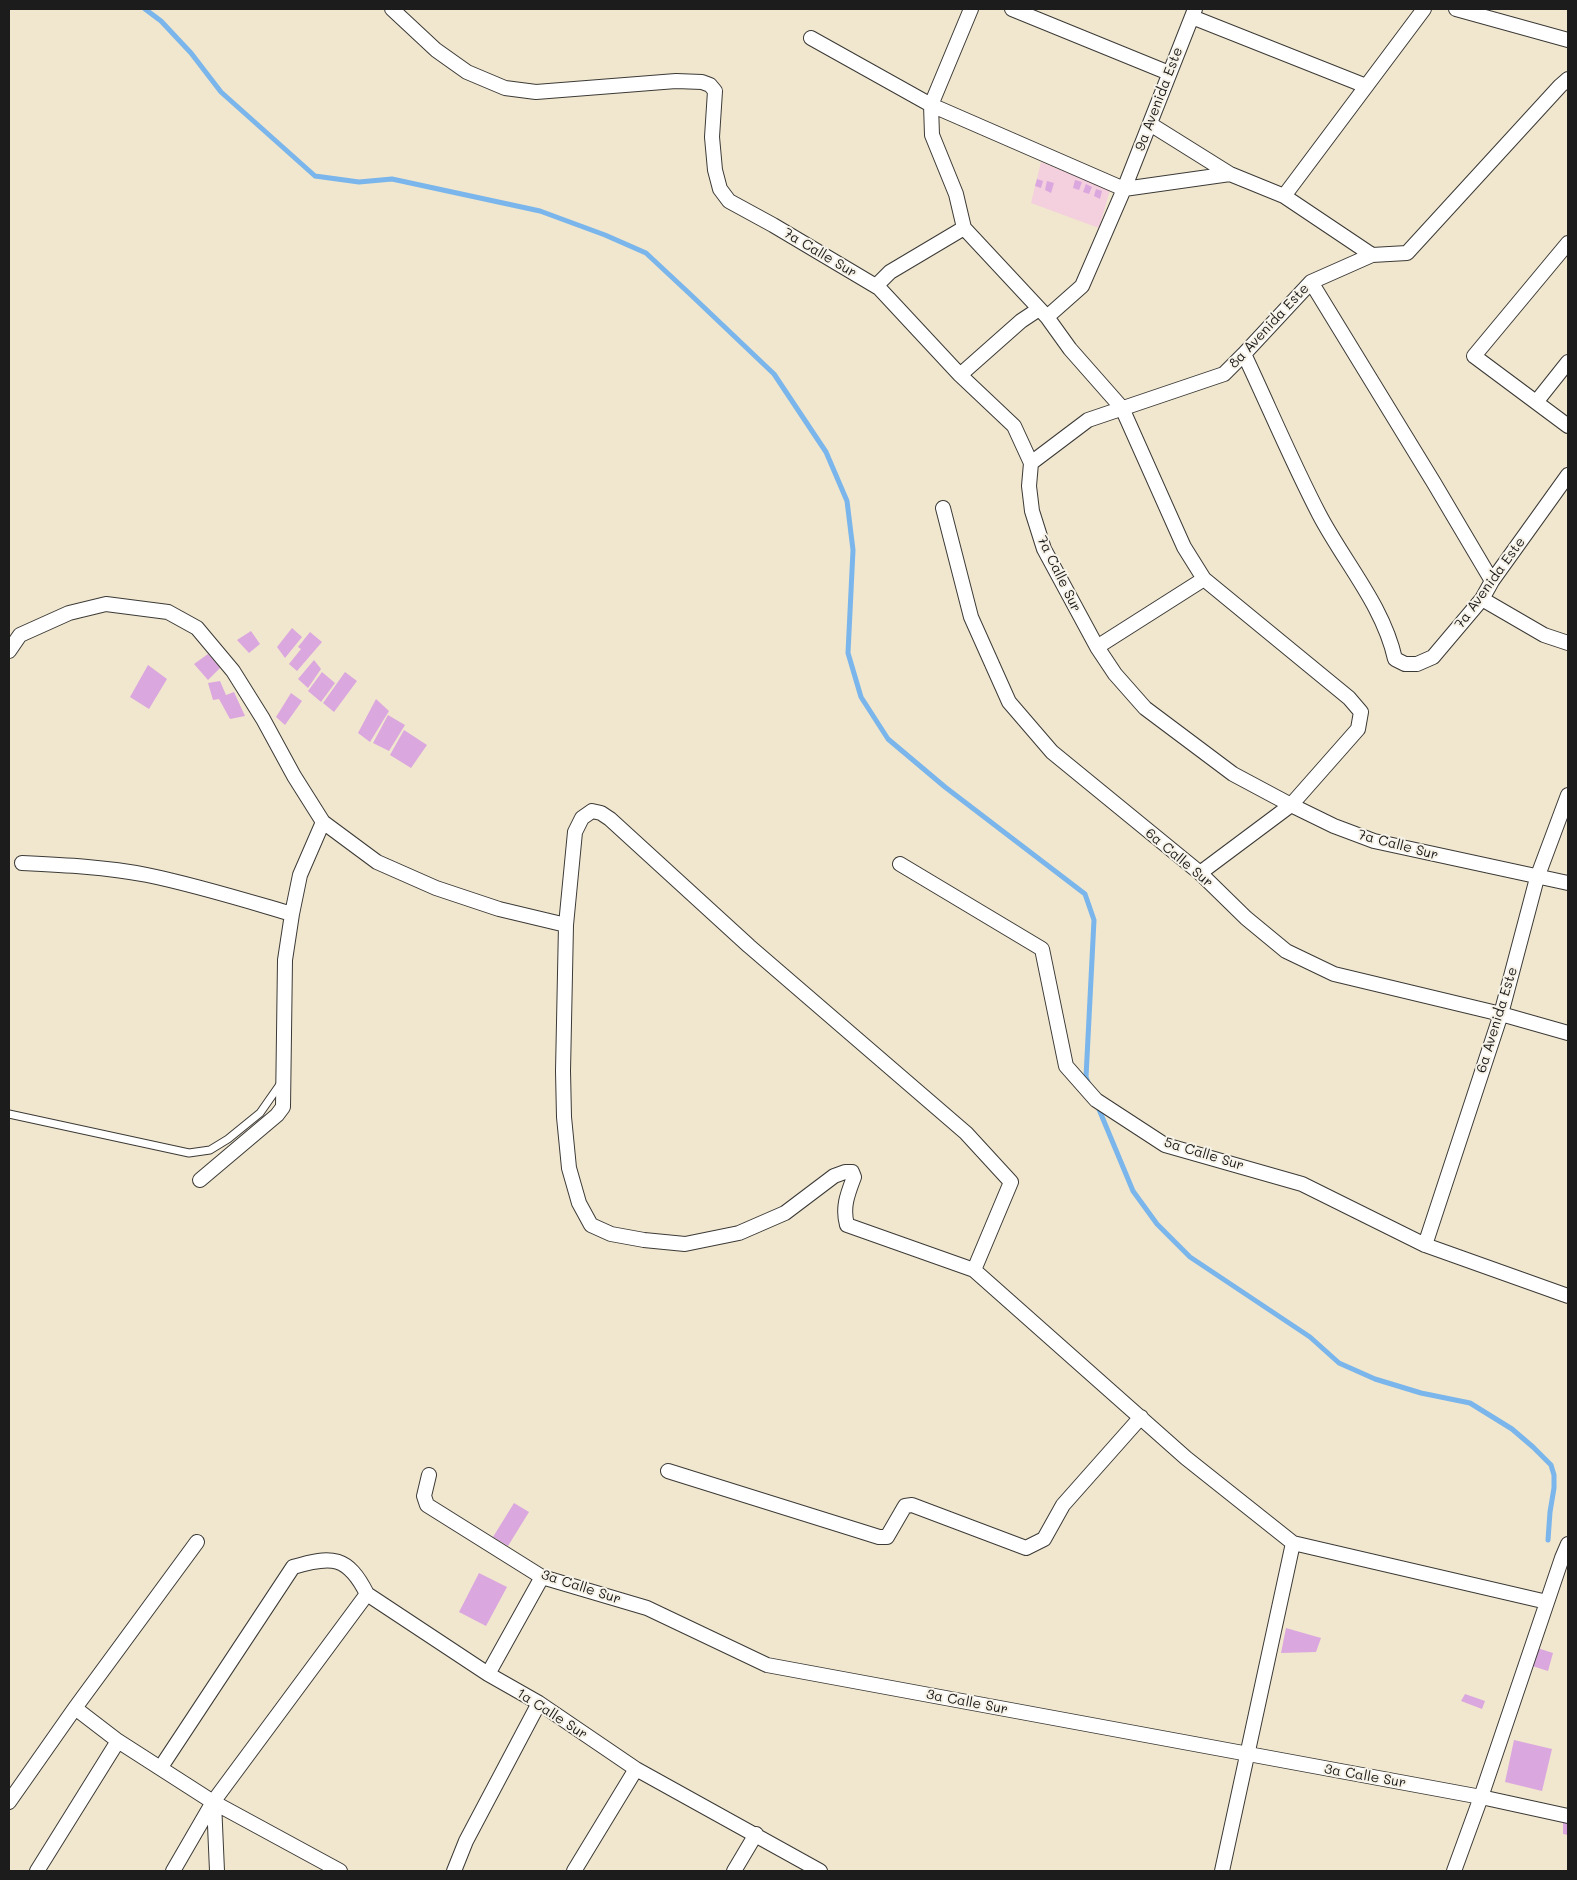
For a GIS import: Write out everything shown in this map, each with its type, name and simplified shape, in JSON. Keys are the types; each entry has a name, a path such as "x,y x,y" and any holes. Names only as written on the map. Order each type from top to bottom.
{"street":[{"name":"7a Calle Sur","path":"392,9 436,50 467,72 505,88 536,92 676,81 702,82 710,85 715,91 712,137 715,170 720,190 729,201 876,286 960,375 1014,426 1031,463 1029,486 1032,511 1044,549 1097,647 1115,674 1145,708 1233,774 1334,826 1374,841 1537,878 1568,883"},
{"path":"972,9 931,105 932,135 956,194 968,232 1043,313 1070,349 1122,408 1184,548 1204,579 1349,698 1361,712 1358,729 1291,805 1200,873"},
{"path":"1012,9 1169,73"},
{"path":"1284,196 1424,9"},
{"path":"1456,9 1568,40"},
{"path":"1194,13 1366,86"},
{"name":"9a Avenida Este","path":"960,375 1021,321 1043,313 1082,286 1124,189 1194,13"},
{"path":"811,38 931,105 1124,189 1230,174"},
{"name":"8a Avenida Este","path":"1031,463 1088,420 1224,374 1311,282 1372,255 1407,253 1568,79"},
{"path":"1150,124 1230,174 1284,196 1372,255"},
{"path":"876,286 890,272 968,232"},
{"path":"1568,243 1474,354 1474,358 1568,426"},
{"path":"1311,282 1492,581"},
{"name":"7a Avenida Este","path":"1244,354 1320,515 1367,592 1392,646 1395,659 1404,664 1416,664 1433,658 1482,598 1492,581 1568,475"},
{"path":"1537,402 1568,362"},
{"name":"6a Calle Sur","path":"943,508 971,617 1009,702 1052,752 1200,873 1246,918 1286,951 1334,974 1501,1014 1568,1033"},
{"path":"1097,647 1204,579"},
{"path":"1482,598 1544,635 1568,643"},
{"path":"9,651 20,635 69,612 106,604 168,612 198,628 233,671 323,822 377,862 436,888 499,909 566,925"},
{"name":"6a Avenida Este","path":"1425,1245 1501,1014 1537,878 1568,795"},
{"path":"974,1270 1011,1182 966,1133 749,946 601,813 592,811 582,818 575,832 566,925 562,1071 569,1168 579,1203 590,1225 611,1234 644,1240 685,1244 738,1233 785,1213 834,1176 845,1172 852,1172 854,1177 846,1198 844,1214 847,1224 974,1270 1186,1458 1293,1543 1547,1602"},
{"path":"200,1180 277,1115 284,1101 285,960 300,875 323,822"},
{"path":"22,863 96,867 146,875 199,887 292,914"},
{"name":"5a Calle Sur","path":"900,864 1042,949 1066,1066 1096,1100 1165,1145 1302,1184 1425,1245 1568,1296"},
{"path":"668,1471 879,1537 886,1537 905,1506 912,1505 1026,1548 1044,1539 1063,1505 1141,1417"},
{"name":"3a Calle Sur","path":"429,1476 424,1496 427,1505 542,1577 647,1608 767,1665 1481,1798 1568,1816"},
{"path":"9,1802 75,1708 197,1542"},
{"path":"1222,1871 1293,1543"},
{"path":"1454,1871 1481,1798 1547,1602 1565,1559 1568,1544"},
{"name":"1a Calle Sur","path":"161,1768 293,1567 316,1560 336,1561 350,1568 360,1579 368,1594 488,1674 539,1703 636,1769 820,1871"},
{"path":"488,1674 542,1577"},
{"path":"173,1871 214,1802 368,1594"},
{"path":"454,1871 466,1841 539,1703"},
{"path":"75,1708 118,1741 214,1802 340,1871"},
{"path":"37,1871 118,1741"},
{"path":"574,1871 636,1769"},
{"path":"214,1802 218,1871"},
{"path":"734,1871 756,1834"}],"lane":[{"path":"9,1114 189,1153 210,1150 228,1138 260,1113 284,1079"}],"shaded area":[{"path":"1041,162 1110,190 1099,228 1031,203"}],"building":[{"path":"1037,179 1043,181 1041,188 1035,186"},
{"path":"1075,180 1082,182 1079,190 1073,188"},
{"path":"1047,181 1054,183 1051,193 1045,190"},
{"path":"1086,184 1092,187 1089,194 1083,192"},
{"path":"1096,189 1102,191 1100,199 1094,196"},
{"path":"292,628 302,637 285,658 277,647"},
{"path":"251,631 260,644 249,653 237,640"},
{"path":"310,632 322,642 297,671 289,664 301,649 298,647"},
{"path":"208,654 220,668 208,680 194,664"},
{"path":"314,660 321,669 308,688 298,679"},
{"path":"148,665 167,679 149,709 130,697"},
{"path":"322,672 335,683 321,702 308,691"},
{"path":"345,672 357,681 334,712 323,703"},
{"path":"220,681 226,695 234,692 245,716 230,719 219,699 213,700 208,683"},
{"path":"291,693 302,701 285,725 276,717"},
{"path":"376,699 389,711 370,742 358,733"},
{"path":"388,715 405,725 389,751 373,743"},
{"path":"404,730 427,745 411,768 390,755"},
{"path":"514,1503 529,1512 508,1546 493,1537"},
{"path":"479,1573 507,1587 486,1626 459,1612"},
{"path":"1286,1628 1321,1638 1316,1652 1281,1653"},
{"path":"1534,1647 1553,1653 1548,1671 1529,1665"},
{"path":"1465,1694 1485,1701 1482,1709 1461,1701"},
{"path":"1514,1740 1552,1749 1542,1791 1505,1782"},
{"path":"1563,1823 1568,1823 1568,1835 1563,1834"}],"waterway":[{"path":"145,9 161,21 191,53 221,92 315,176 359,182 392,179 540,211 605,235 646,253 774,374 826,452 847,501 853,550 848,653 861,697 888,739 945,787 1085,894 1094,920 1086,1077 1089,1085"},
{"path":"1098,1107 1133,1191 1157,1224 1190,1257 1310,1337 1339,1363 1375,1379 1421,1393 1470,1403 1512,1429 1533,1447 1551,1465 1554,1475 1548,1540"}]}
